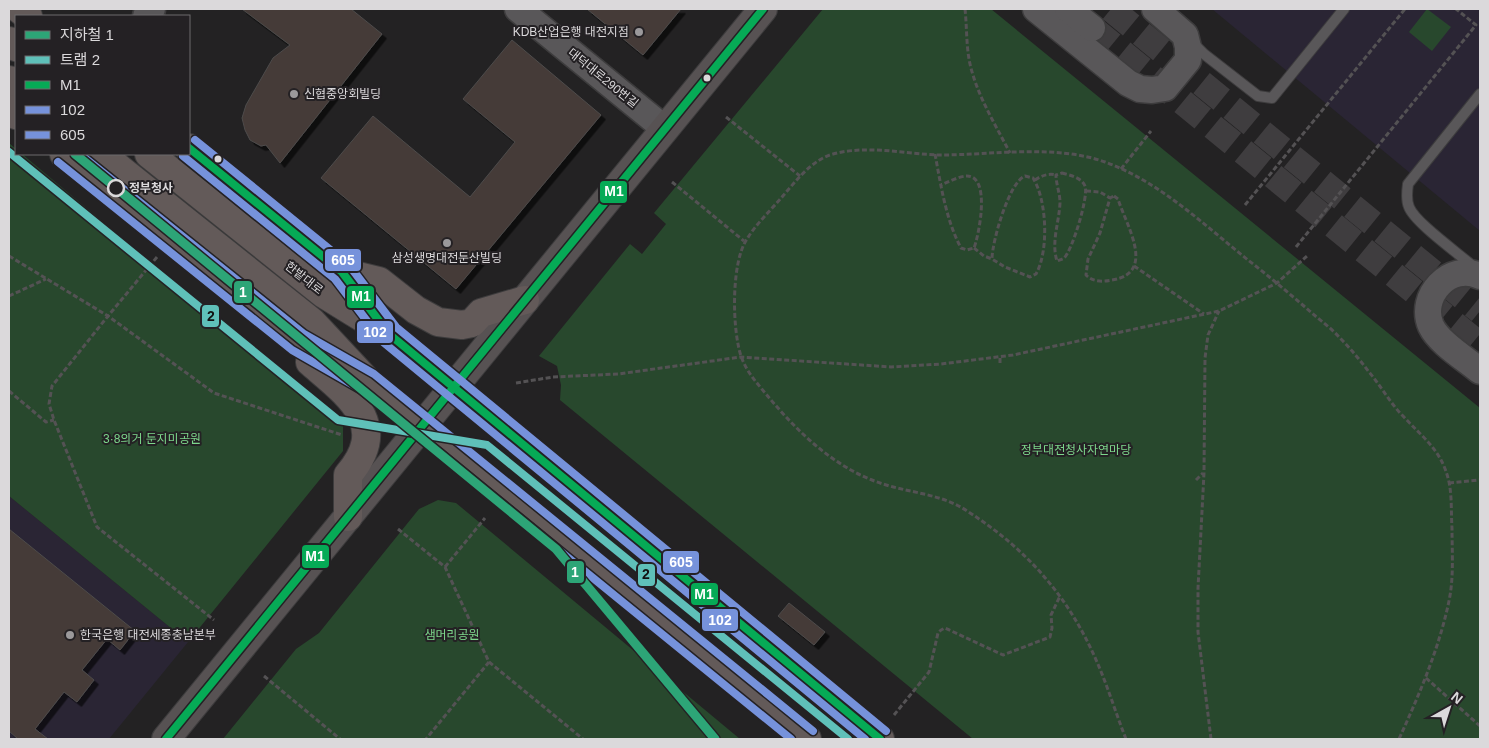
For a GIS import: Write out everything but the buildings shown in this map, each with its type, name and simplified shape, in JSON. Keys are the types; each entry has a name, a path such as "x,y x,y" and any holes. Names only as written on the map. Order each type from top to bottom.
{"main road":[{"path":"166,739 763,9"},
{"path":"190,149 342,272 389,334"},
{"path":"65,155 298,342 368,382"},
{"path":"102,155 312,322 368,382 806,739"},
{"name":"한밭대로","path":"150,155 324,294 389,334 880,739"},
{"path":"342,272 379,281 416,310 438,322 462,325 472,324 481,313 525,300"},
{"path":"298,342 302,356 343,390 357,406 364,419 366,432 364,449 358,463 348,475 348,517"}],"street":[{"name":"대덕대로290번길","path":"518,9 665,129"},
{"path":"1036,9 1128,83 1140,89 1152,90 1165,88 1188,60 1188,47 1185,35 1155,9"},
{"path":"1068,9 1092,28"},
{"path":"1480,274 1463,273 1452,276 1442,282 1434,291 1429,302 1428,314 1431,326 1438,336 1480,371"}],"lane":[{"path":"1176,26 1204,54 1258,96 1272,98 1344,9"},
{"path":"1480,94 1408,184 1407,193 1409,206 1415,218 1480,274"}],"path":[{"path":"965,9 969,61 974,79 1010,153"},
{"path":"1246,205 1405,9"},
{"path":"1296,247 1476,25 1456,9"},
{"path":"726,117 800,176"},
{"path":"1121,169 1151,131"},
{"path":"1126,739 1098,664 1069,608 1033,563 1013,545 965,509 943,498 900,489 872,480 847,468 824,452 781,412 749,374 736,338 735,314 737,264 744,241 800,176 816,162 829,156 850,151 877,150 935,154 1058,152 1100,160 1121,169 1165,194 1336,334 1369,372 1401,414 1439,452 1450,483 1453,560 1449,600 1426,678 1399,739"},
{"path":"935,154 941,185 956,240 961,248 967,250 974,248"},
{"path":"1035,180 1041,176 1062,173 1078,178 1085,185 1084,210 1069,250 1064,259 1057,261 1054,247 1060,199 1056,175"},
{"path":"941,185 967,176 975,178 978,183 981,195 981,220 974,248"},
{"path":"974,248 984,256 1005,267 1030,276 1036,274 1042,259 1043,202 1035,180 1031,176 1020,178 1015,184 995,239 992,259"},
{"path":"672,182 744,241"},
{"path":"1086,192 1100,192 1110,198 1114,196 1118,200 1136,248 1137,255 1134,266 1118,279 1099,281 1090,279 1086,275 1088,259 1100,233 1110,198"},
{"path":"9,256 108,316 214,392 350,438"},
{"path":"516,383 553,377 618,374 742,357 891,368 1000,357 1219,311 1276,283 1307,256"},
{"path":"157,257 52,386 49,404 97,527 214,620"},
{"path":"1134,266 1204,314"},
{"path":"9,296 46,279"},
{"path":"1211,739 1198,632 1198,588 1204,473 1205,358 1208,335 1219,311"},
{"path":"1000,357 1000,363"},
{"path":"9,391 46,422 54,420"},
{"path":"1196,480 1204,473"},
{"path":"1450,483 1480,480"},
{"path":"445,567 485,518"},
{"path":"398,529 445,567 489,662 583,739"},
{"path":"894,715 929,672 938,633 941,630 945,628 1003,655 1050,637 1052,628 1051,614 1060,596"},
{"path":"426,739 489,662"},
{"path":"264,676 340,739"},
{"path":"1426,678 1480,726"}],"shaded area":[{"path":"1212,9 1480,9 1480,231"},
{"path":"9,496 188,642 109,739 9,739"}],"green space":[{"name":"정부대전청사자연마당","path":"823,9 991,9 1480,408 1480,739 973,739 560,400 561,385 557,366 539,356 630,244 642,254 666,224 654,213"},
{"path":"1427,9 1451,27 1432,51 1409,32"},
{"name":"3·8의거 둔지미공원","path":"9,143 15,148 15,155 23,155 343,423 343,451 188,642 9,496"},
{"name":"샘머리공원","path":"438,500 456,503 740,739 223,739 296,649 319,633 419,509"}],"tunnel":[{"path":"1111,9 1480,311"},
{"path":"1092,28 1480,345"}],"metro line":[{"name":"1","path":"76,155 556,549 715,739"}],"tram line":[{"name":"2","path":"9,152 338,420 487,445 848,739"}],"transit line":[{"name":"M1","path":"166,739 763,9"},
{"name":"605","path":"195,140 349,265 396,327 886,731"},
{"name":"M1","path":"190,149 342,272 389,334 880,739"},
{"name":"605","path":"81,155 304,334 374,374 813,731"},
{"name":"102","path":"183,156 335,279 383,342 865,739"},
{"name":"102","path":"58,162 292,350 362,390 791,739"}],"place":[{"name":"KDB산업은행 대전지점","path":"639,32"},
{"name":"신협중앙회빌딩","path":"294,94"},
{"name":"정부청사","path":"116,188"},
{"name":"삼성생명대전둔산빌딩","path":"447,243"},
{"name":"한국은행 대전세종충남본부","path":"70,635"}]}
